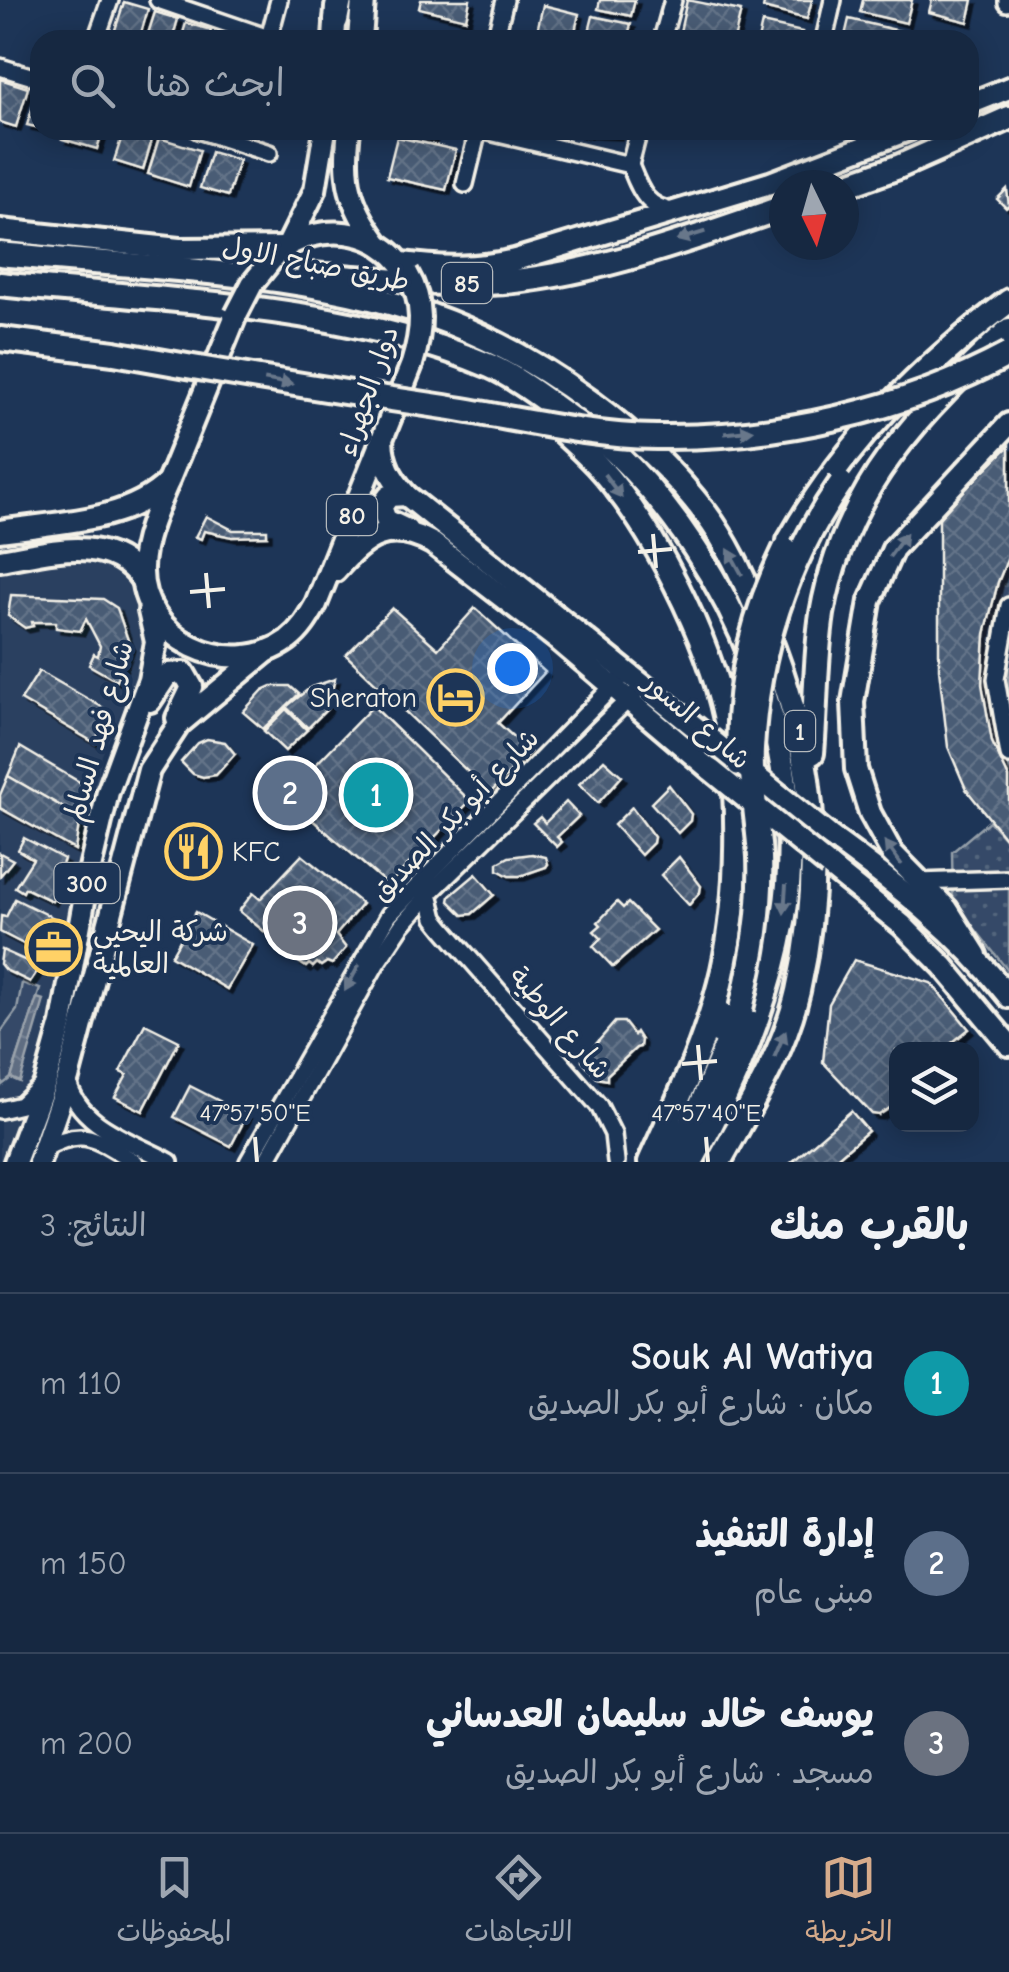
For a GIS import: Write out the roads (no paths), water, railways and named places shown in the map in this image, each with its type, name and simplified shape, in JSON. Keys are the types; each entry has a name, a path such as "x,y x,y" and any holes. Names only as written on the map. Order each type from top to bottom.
{"highway":[{"path":"362,30 367,0"},
{"path":"979,131 1009,118"},
{"path":"859,181 959,140"},
{"name":"85","path":"140,266 487,283 577,270 769,211"},
{"name":"طريق صباح الاول","path":"0,254 286,283 357,296 445,321 491,341 607,415 655,455 707,516 739,569 779,657 798,719 813,830 809,923 797,994 762,1084 719,1162"},
{"name":"طريق صباح الاول","path":"0,284 261,310 426,344 492,368 540,397 612,449 659,499 700,554 738,622 769,708 789,822 784,913 764,1006 720,1111 691,1162"},
{"path":"654,1162 703,1075 732,999 746,916 738,731 744,675 758,614 788,541 821,486 858,438 932,367 1009,303"},
{"path":"670,1162 701,1105 741,1009 755,949 760,855 752,749 772,624 798,552 841,482 898,414 1009,303"},
{"path":"808,786 822,616 834,560 844,536 894,448 938,396 1009,330"},
{"path":"0,339 586,431 655,437 789,427 859,412 919,393 1009,354"},
{"path":"426,344 489,377 545,416 598,466 650,539 678,592 722,706 737,861 732,914 723,970 708,1021 654,1162"}],"main road":[{"path":"979,100 1009,88"},
{"path":"269,650 229,656 196,648 168,631 148,604 142,580 147,538 236,315 252,284 283,248 315,190 322,140"},
{"path":"349,140 348,172 358,216 378,244 404,268 490,266 687,210 882,140"},
{"name":"طريق صباح الاول","path":"0,230 178,249 283,248"},
{"path":"283,248 318,232 334,231 378,244"},
{"name":"دوار الجهراء","path":"269,650 305,624 412,364 421,336 420,306 416,288 404,268"},
{"path":"976,955 948,910 892,854 880,834 856,769 853,702 876,583 893,549 1009,424"},
{"name":"شارع السور","path":"382,438 387,468 406,495 628,686 711,770 902,926 943,966 1009,1045"},
{"path":"0,530 132,507 169,480"},
{"name":"شارع السور","path":"406,495 389,496 383,501 386,520 432,543 628,686 710,739 889,879 976,955 1009,997"},
{"path":"44,524 51,526 58,538 53,552"},
{"path":"324,584 352,550 366,540 381,534 411,532"},
{"path":"0,560 95,550 124,558 142,580"},
{"name":"شارع فهد السالم","path":"15,1162 46,1080 62,1023 99,830 118,759 149,680 156,642 148,604"},
{"name":"شارع فهد السالم","path":"41,1155 68,1078 148,770 170,734 269,650"},
{"path":"132,722 164,677 180,672 189,678 191,691 170,734"}],"street":[{"path":"100,30 110,0"},
{"path":"158,0 246,30"},
{"path":"274,30 279,0"},
{"path":"498,30 505,0"},
{"path":"664,30 672,0"},
{"path":"826,30 832,0"},
{"path":"0,67 30,76"},
{"path":"229,140 269,153"},
{"path":"465,184 477,140"},
{"path":"523,140 630,165"},
{"path":"637,140 630,165 640,190 653,206 662,210 687,210"},
{"path":"615,231 628,224 639,210 640,190"},
{"path":"1009,606 996,679 1009,755"},
{"name":"شارع أبو بكر الصديق","path":"266,1162 376,964 402,925 628,686"},
{"name":"شارع أبو بكر الصديق","path":"248,1162 390,916 628,686"},
{"path":"918,882 1009,879"},
{"name":"شارع الوطية","path":"430,894 431,906 442,928 599,1106 613,1134 616,1162"},
{"path":"402,925 416,923 442,928"},
{"path":"68,1078 71,1096 81,1112 170,1162"},
{"path":"0,1110 21,1106 46,1080"},
{"path":"41,1155 61,1139 90,1137 135,1162"}],"water":[{"path":"37,998 44,1000 20,1082 11,1078"}],"place":[{"name":"Sheraton","path":"456,698"},
{"name":"إدارة التنفيذ","path":"290,793"},
{"name":"Souk Al Watiya","path":"376,795"},
{"name":"KFC","path":"193,852"},
{"name":"يوسف خالد سليمان العدساني","path":"300,923"},
{"name":"شركة اليحيى العالمية","path":"54,948"}]}
